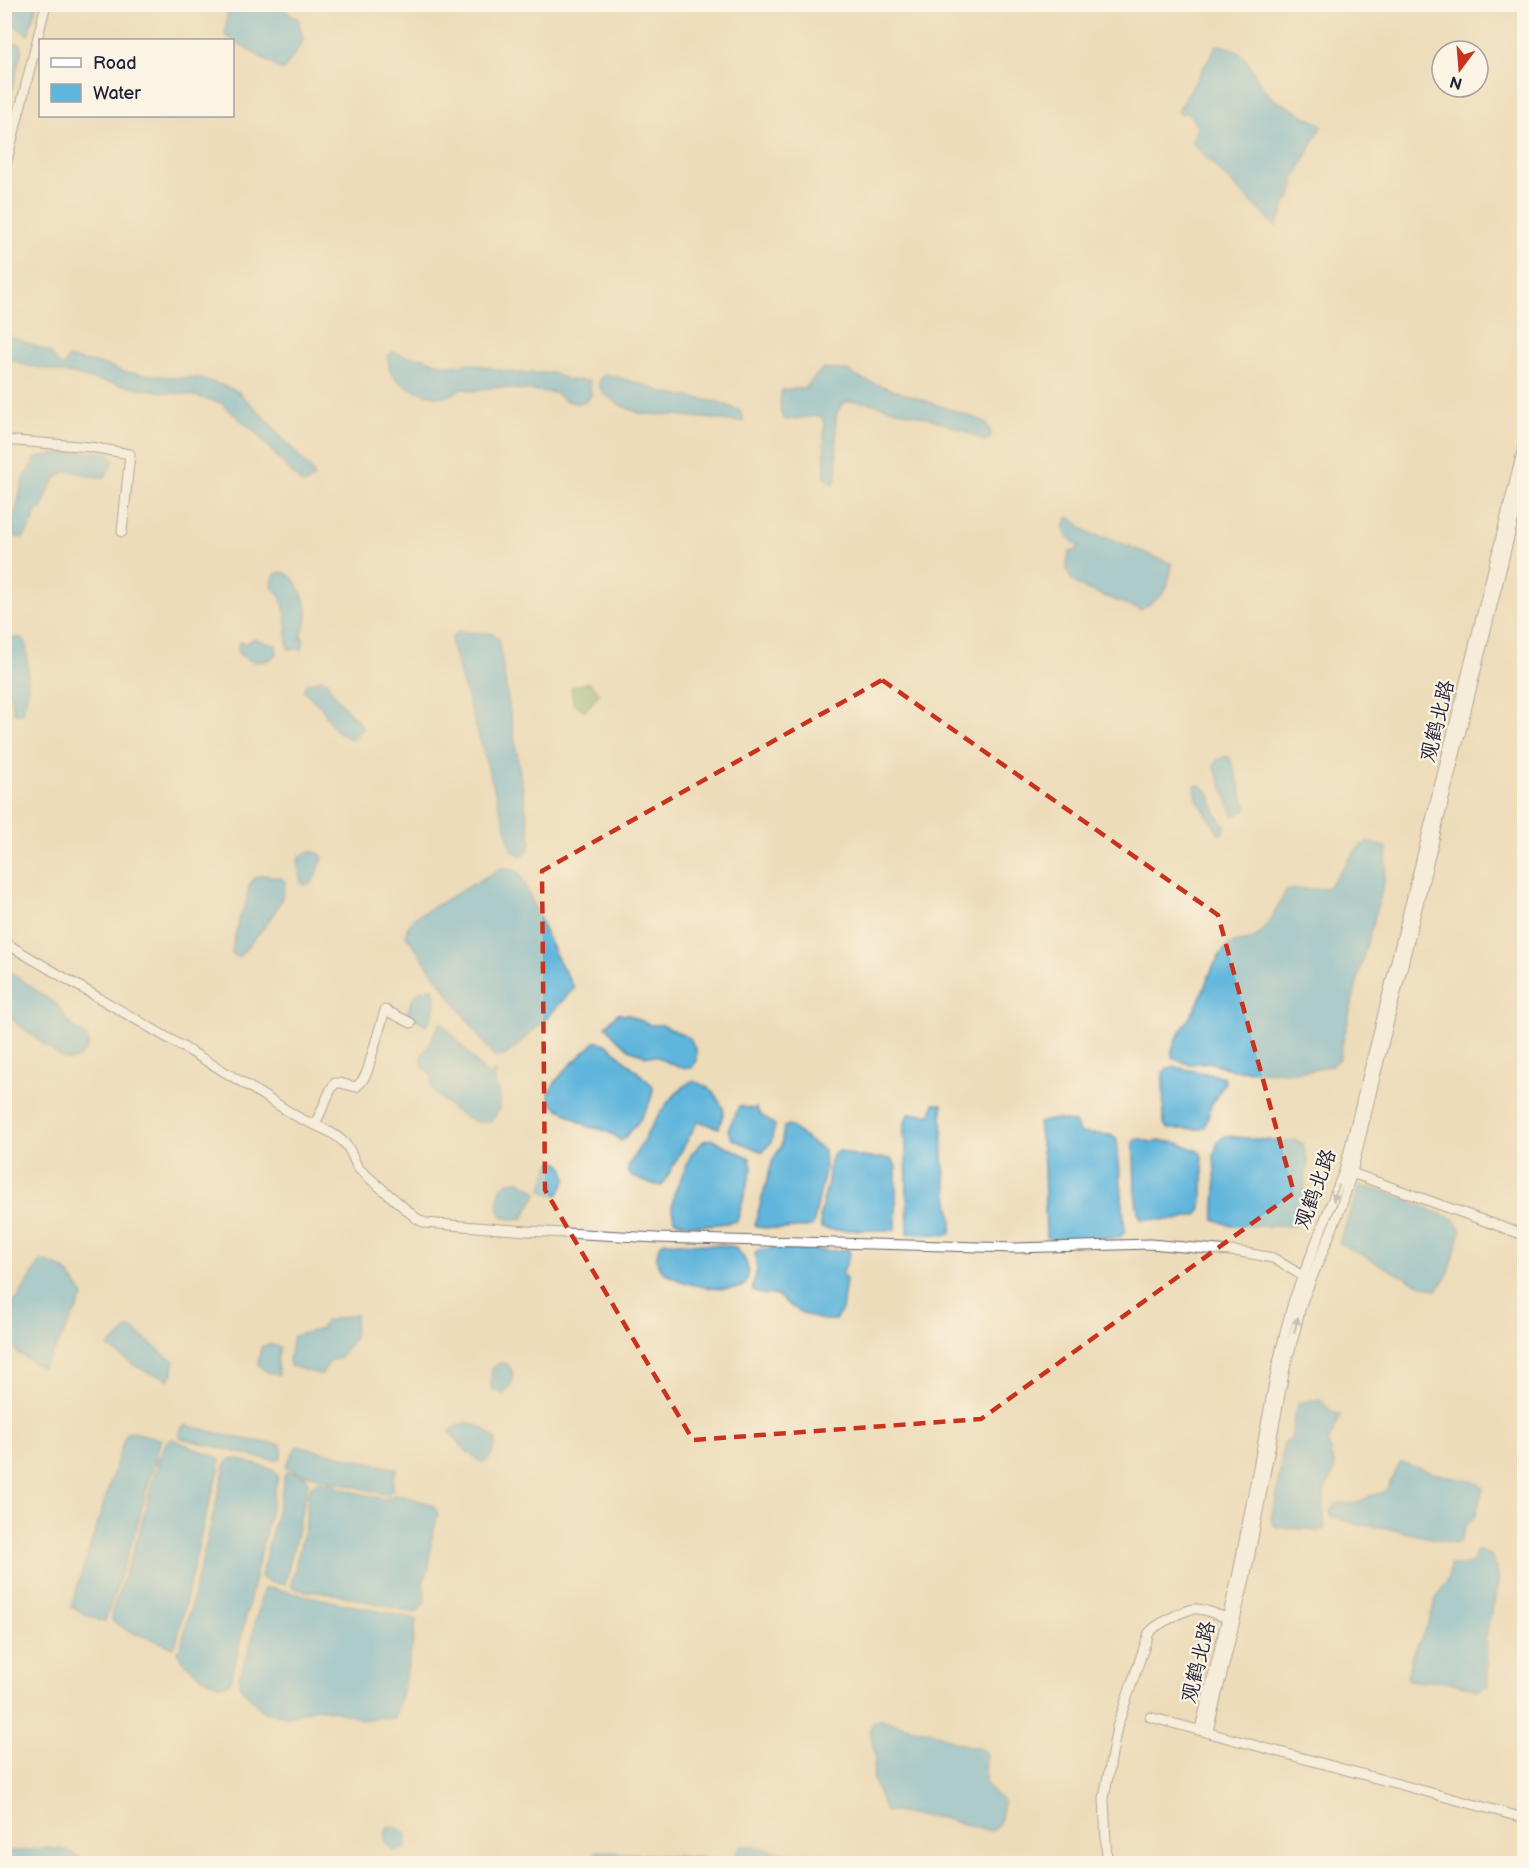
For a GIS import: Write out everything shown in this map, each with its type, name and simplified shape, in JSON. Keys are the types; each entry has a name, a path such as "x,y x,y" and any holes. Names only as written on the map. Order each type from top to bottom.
{"street":[{"path":"4,173 46,4"},
{"path":"4,440 90,447 130,454 122,532"},
{"name":"观鹤北路","path":"1348,1172 1524,444"},
{"name":"观鹤北路","path":"1231,1619 1200,1730 1208,1731 1231,1619 1277,1367 1294,1299 1306,1278 1348,1172 1378,1065 1524,477"},
{"path":"4,942 171,1039 304,1122 335,1135 347,1146 353,1161 359,1168 416,1218 425,1222 528,1231 681,1239 1015,1248 1150,1244 1241,1252 1273,1258 1306,1278"},
{"path":"315,1125 335,1083 356,1087 362,1081 367,1072 385,1010 411,1023"},
{"path":"1348,1172 1524,1235"},
{"path":"1107,1863 1104,1797 1117,1727 1149,1633 1153,1628 1183,1610 1198,1607 1231,1619"},
{"path":"1150,1717 1524,1818"}],"highlighted area":[{"path":"882,680 1218,915 1294,1193 981,1419 693,1440 545,1190 542,871"}],"green space":[{"path":"588,682 600,693 585,711 573,703 571,687"}],"water":[{"path":"5,4 37,5 28,35 12,23 8,25 5,23"},
{"path":"285,4 284,10 298,19 303,38 302,43 283,71 225,35 227,15 236,5 251,7"},
{"path":"20,43 22,49 5,109 5,45"},
{"path":"1217,45 1229,47 1245,58 1259,82 1272,98 1322,125 1293,182 1295,185 1292,196 1284,204 1276,226 1192,142 1197,127 1192,117 1185,112 1182,114 1177,112"},
{"path":"4,334 50,352 59,365 64,366 68,358 105,365 124,372 201,378 237,391 262,415 313,472 314,477 302,484 254,431 221,403 186,394 100,381 25,365 5,357"},
{"path":"393,352 452,366 469,363 514,373 553,373 567,380 590,381 591,396 586,402 574,403 555,393 496,387 473,391 461,388 449,396 434,396 410,388 392,374 388,356"},
{"path":"822,369 847,370 859,378 978,419 986,423 991,433 989,439 984,441 963,430 928,418 866,402 848,401 841,406 836,415 837,472 834,483 831,483 825,476 822,417 786,420 782,416 780,406 782,390 805,388"},
{"path":"606,374 664,393 719,402 740,411 744,420 739,422 642,414 622,406 603,393 599,385 600,378"},
{"path":"74,452 108,452 114,460 105,477 91,476 76,471 60,475 52,484 42,509 36,511 32,524 23,538 15,537 12,525 25,474 28,473 34,460 43,456"},
{"path":"1067,518 1071,518 1091,534 1107,537 1172,564 1164,593 1140,610 1076,584 1068,572 1067,563 1070,552 1079,547 1065,532"},
{"path":"283,572 293,579 306,605 307,617 301,636 304,640 302,649 288,649 284,607 272,587 276,573"},
{"path":"458,632 491,633 498,637 531,841 529,850 523,856 512,850 509,844 452,647 452,637"},
{"path":"4,638 21,638 26,642 28,688 21,714 14,712 5,677"},
{"path":"253,639 276,645 277,654 273,658 258,662 243,657 238,653 238,644 247,643"},
{"path":"321,679 327,681 338,700 363,728 351,739 335,730 321,707 303,690 306,684"},
{"path":"1227,756 1230,758 1247,809 1234,816 1214,766 1216,761"},
{"path":"1199,785 1209,793 1218,816 1226,825 1223,834 1219,834 1197,799 1195,786"},
{"path":"1366,842 1387,847 1385,880 1361,965 1339,1059 1332,1065 1309,1071 1292,1072 1234,1070 1209,1062 1189,1064 1173,1059 1172,1050 1176,1040 1197,1005 1216,961 1226,948 1257,936 1272,918 1286,891 1328,887 1358,848"},
{"path":"310,851 320,854 323,858 313,882 305,885 301,882 297,862 301,855"},
{"path":"501,868 512,868 520,874 554,952 574,988 547,1018 505,1056 494,1057 406,935 407,928 414,918"},
{"path":"263,875 281,878 285,881 284,891 275,911 239,957 232,954 240,916 246,904 249,886 254,878"},
{"path":"5,968 58,1006 68,1022 86,1037 89,1044 80,1057 73,1060 64,1059 16,1023 5,1005"},
{"path":"429,988 433,988 436,1001 431,1019 426,1025 407,1013 414,996 420,991 427,992"},
{"path":"618,1013 627,1014 650,1025 662,1025 690,1038 696,1050 696,1060 692,1068 679,1067 656,1056 646,1056 629,1049 606,1026"},
{"path":"441,1022 489,1077 496,1071 495,1083 500,1094 500,1104 495,1116 487,1122 478,1122 457,1112 431,1088 432,1075 423,1067 422,1056"},
{"path":"595,1042 608,1045 653,1086 647,1108 632,1130 621,1141 601,1129 589,1127 553,1105 548,1095 563,1073"},
{"path":"1174,1067 1224,1077 1225,1082 1211,1105 1205,1127 1201,1129 1169,1129 1164,1123 1163,1073 1168,1068"},
{"path":"692,1081 709,1088 718,1099 724,1111 719,1128 698,1121 662,1186 631,1175 627,1172 629,1165 656,1119 672,1098"},
{"path":"934,1104 942,1104 943,1162 952,1221 951,1233 948,1235 908,1233 905,1125 908,1114 931,1114"},
{"path":"739,1106 756,1108 760,1114 775,1125 771,1142 763,1152 732,1139 728,1130"},
{"path":"1056,1119 1075,1123 1080,1133 1111,1135 1117,1140 1125,1230 1118,1238 1053,1240 1046,1237 1044,1164 1038,1123"},
{"path":"789,1125 824,1150 825,1170 813,1225 782,1229 756,1227 755,1223 773,1159 781,1147 784,1127"},
{"path":"1225,1136 1286,1142 1295,1140 1303,1144 1308,1163 1301,1210 1294,1226 1231,1226 1214,1219 1216,1190 1214,1155 1218,1142"},
{"path":"712,1139 750,1158 752,1168 737,1221 714,1225 681,1223 674,1220 672,1208 674,1194 692,1153 704,1141"},
{"path":"1141,1139 1151,1142 1178,1143 1199,1151 1202,1156 1203,1195 1200,1212 1197,1215 1175,1220 1141,1219 1135,1193 1133,1143"},
{"path":"841,1151 860,1157 893,1160 896,1167 896,1225 894,1230 821,1228 820,1215 828,1182 830,1160 836,1152"},
{"path":"556,1162 562,1165 567,1178 559,1194 553,1195 543,1192 542,1188 550,1163"},
{"path":"520,1181 537,1194 523,1218 508,1219 500,1214 498,1203 501,1188 509,1182"},
{"path":"1360,1186 1390,1193 1455,1220 1461,1231 1449,1272 1437,1290 1412,1281 1339,1243"},
{"path":"665,1242 732,1246 744,1258 748,1268 745,1285 737,1288 714,1288 688,1283 666,1274 658,1266 657,1260 659,1246"},
{"path":"774,1248 832,1251 847,1249 850,1253 842,1275 846,1279 842,1310 835,1320 811,1317 777,1296 753,1291 757,1270 755,1254 758,1250"},
{"path":"41,1261 67,1272 84,1296 42,1368 16,1352 16,1346 4,1337 5,1310 18,1298"},
{"path":"356,1314 354,1338 339,1359 331,1360 321,1375 290,1366 293,1336 321,1329 326,1321"},
{"path":"128,1329 134,1330 174,1360 173,1374 168,1379 140,1369 108,1347"},
{"path":"269,1344 280,1347 277,1363 279,1375 267,1372 258,1364 261,1347"},
{"path":"500,1363 507,1364 513,1375 512,1383 503,1394 492,1389 491,1383 492,1369"},
{"path":"1319,1399 1331,1411 1340,1415 1328,1443 1334,1471 1324,1494 1325,1528 1316,1532 1278,1527 1273,1525 1271,1518 1276,1501 1284,1443 1292,1437 1294,1415 1299,1403"},
{"path":"466,1422 483,1428 496,1440 488,1460 481,1462 468,1453 450,1432"},
{"path":"185,1425 238,1438 281,1445 281,1457 276,1460 261,1458 181,1438 179,1436"},
{"path":"129,1431 161,1439 136,1529 105,1621 100,1621 71,1607 126,1433"},
{"path":"172,1439 220,1460 176,1644 173,1648 133,1633 112,1620 112,1612 138,1537 159,1459 167,1441"},
{"path":"297,1446 397,1469 393,1477 393,1490 387,1495 287,1469 286,1465"},
{"path":"238,1459 274,1470 278,1477 231,1681 218,1684 194,1670 177,1652 181,1647 226,1463 229,1460"},
{"path":"1401,1462 1433,1473 1479,1483 1483,1489 1475,1516 1466,1525 1460,1542 1454,1543 1386,1528 1355,1524 1331,1516 1330,1512 1340,1503 1353,1504 1385,1492"},
{"path":"285,1473 306,1476 308,1484 285,1584 272,1583 261,1576"},
{"path":"318,1481 383,1499 395,1494 433,1506 438,1514 431,1541 429,1567 423,1582 424,1603 416,1613 331,1593 293,1588 291,1585 306,1522 308,1495 311,1487"},
{"path":"1476,1551 1492,1556 1498,1575 1496,1596 1485,1638 1488,1685 1479,1690 1453,1683 1409,1680 1407,1677 1412,1656 1429,1622 1436,1599 1448,1578 1450,1565 1471,1563"},
{"path":"270,1588 416,1619 407,1671 393,1719 379,1717 364,1720 338,1711 315,1708 288,1716 264,1712 239,1686 262,1593 264,1589"},
{"path":"881,1720 935,1733 957,1743 981,1749 986,1753 985,1782 990,1790 1003,1801 998,1825 991,1831 942,1818 885,1811 873,1779 875,1757 870,1728 874,1721"},
{"path":"388,1827 396,1827 406,1834 407,1844 404,1849 394,1851 385,1842"},
{"path":"740,1846 754,1846 828,1863 731,1863"},
{"path":"48,1848 68,1851 85,1863 5,1863 5,1851"},
{"path":"597,1851 721,1859 719,1864 592,1863"}]}
